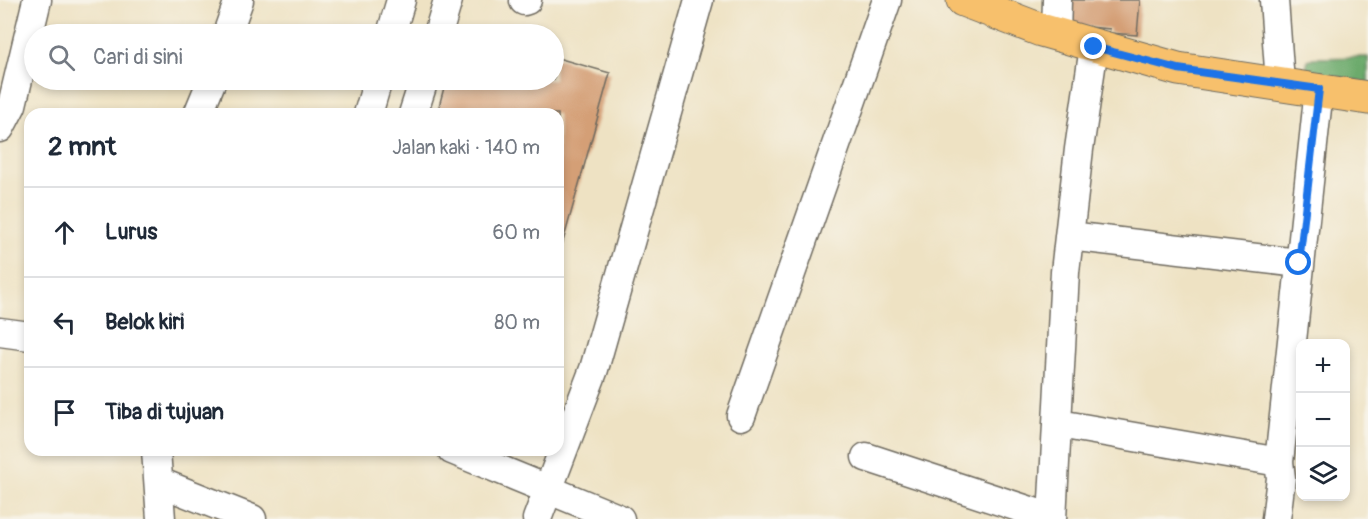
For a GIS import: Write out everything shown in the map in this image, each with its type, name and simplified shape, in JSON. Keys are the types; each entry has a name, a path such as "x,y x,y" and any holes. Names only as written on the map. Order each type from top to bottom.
{"main road":[{"path":"963,0 1094,47 1178,69 1368,98"}],"street":[{"path":"31,24 37,0"},
{"path":"231,24 239,0"},
{"path":"394,24 401,0"},
{"path":"441,24 448,0"},
{"path":"564,449 594,369 699,0"},
{"path":"741,416 886,0"},
{"path":"1056,33 1057,0"},
{"path":"1274,0 1280,83"},
{"path":"866,457 1052,519 1069,236 1094,47"},
{"path":"0,129 12,105 24,55"},
{"path":"1276,519 1281,478 1279,462 1319,89"},
{"path":"200,108 208,90"},
{"path":"370,108 375,90"},
{"path":"415,108 421,90"},
{"path":"1069,236 1299,263"},
{"path":"0,332 24,335"},
{"path":"1059,424 1279,462"},
{"path":"157,456 161,519"},
{"path":"467,456 620,519"},
{"path":"537,519 561,456"},
{"path":"159,482 252,519"}],"green space":[{"path":"1368,57 1368,83 1309,72 1306,68 1308,60 1313,58"}],"building":[{"path":"1070,0 1140,0 1137,35 1109,33 1110,29 1068,25"},
{"path":"564,60 610,73 564,238 564,108 439,108 443,90 564,90"}],"route":[{"path":"1094,47 1178,69 1319,89 1299,263"}]}
